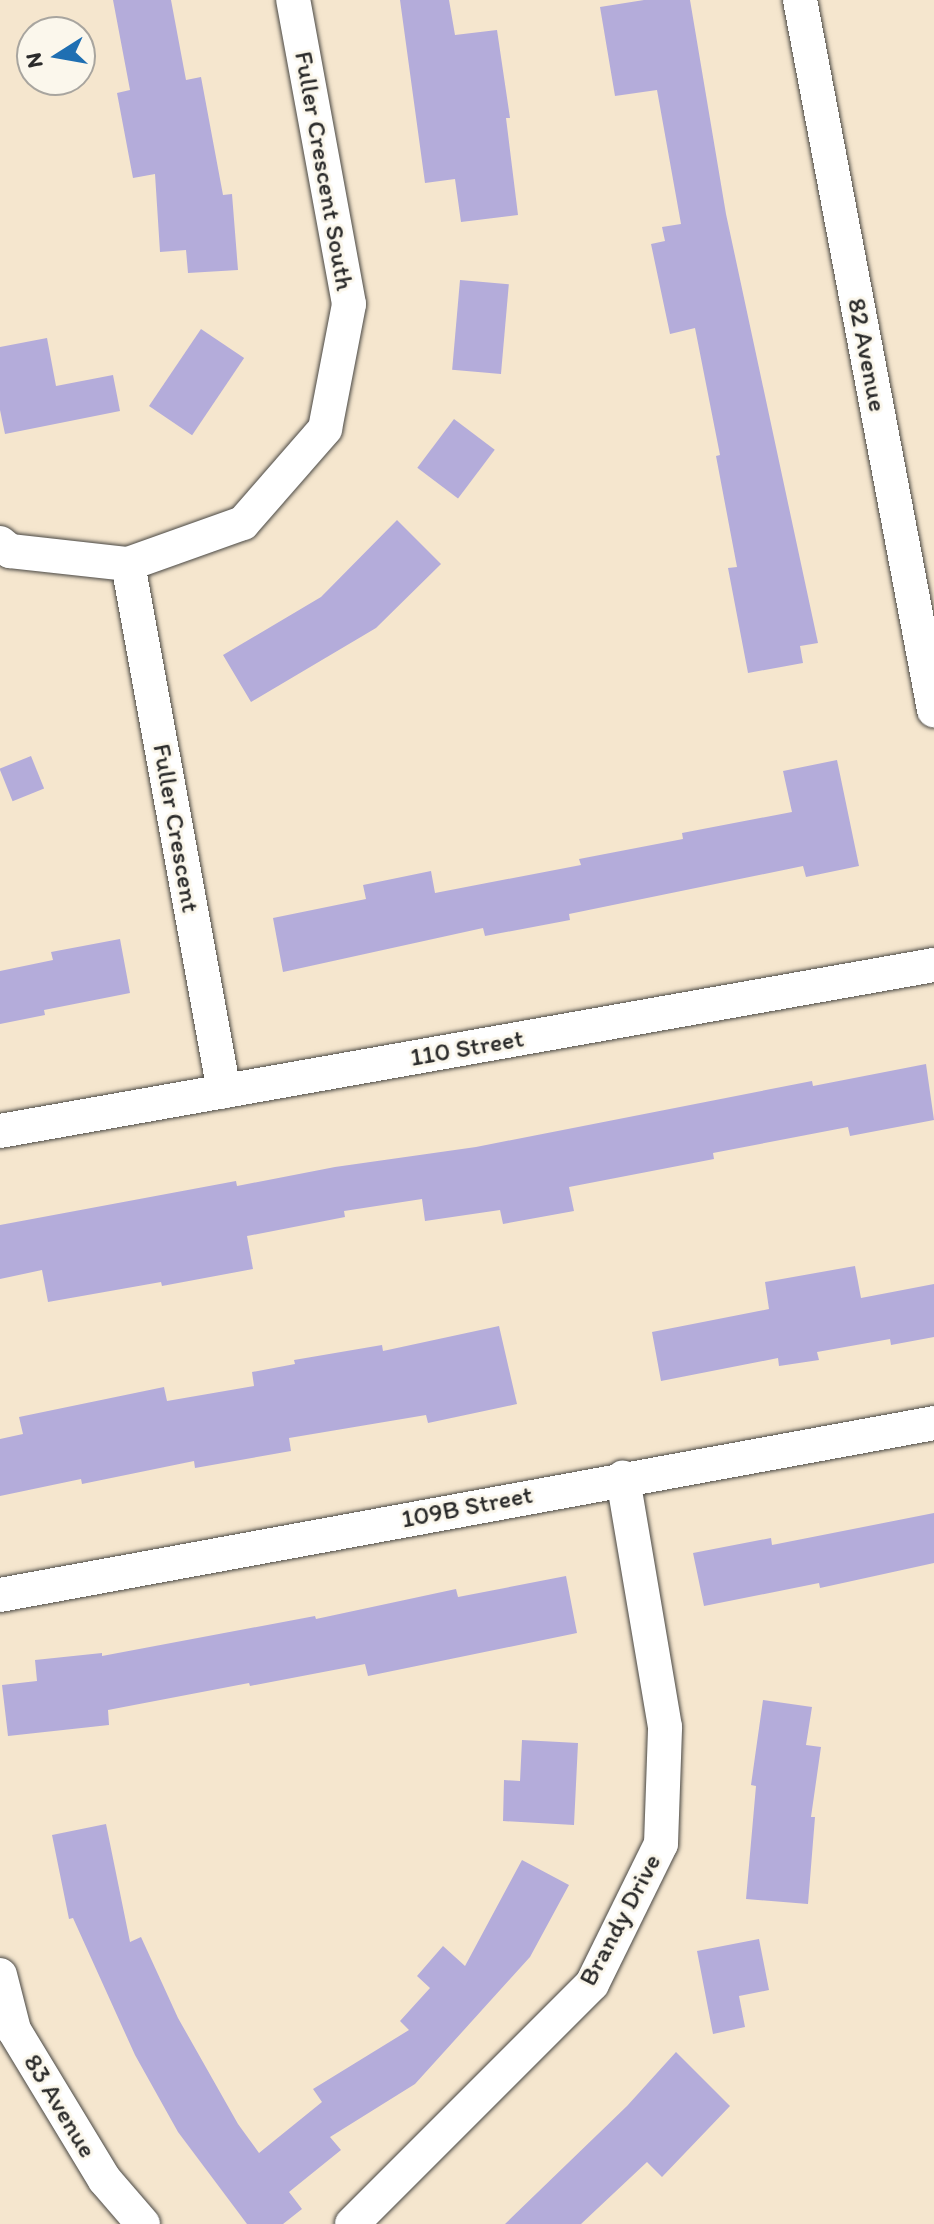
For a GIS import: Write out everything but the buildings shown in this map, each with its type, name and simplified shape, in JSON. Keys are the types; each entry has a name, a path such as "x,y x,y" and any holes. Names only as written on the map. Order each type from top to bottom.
{"street":[{"name":"Fuller Crescent South","path":"128,564 243,523 325,429 349,304 293,0"},
{"name":"82 Avenue","path":"800,0 934,710"},
{"path":"0,543 10,551 128,564"},
{"name":"Fuller Crescent","path":"128,564 224,1091"},
{"name":"110 Street","path":"0,1131 934,965"},
{"name":"109B Street","path":"0,1595 934,1423"},
{"name":"Brandy Drive","path":"352,2224 592,1984 661,1844 665,1727 623,1478"},
{"name":"83 Avenue","path":"0,1975 14,2030 105,2180 143,2224"}]}
